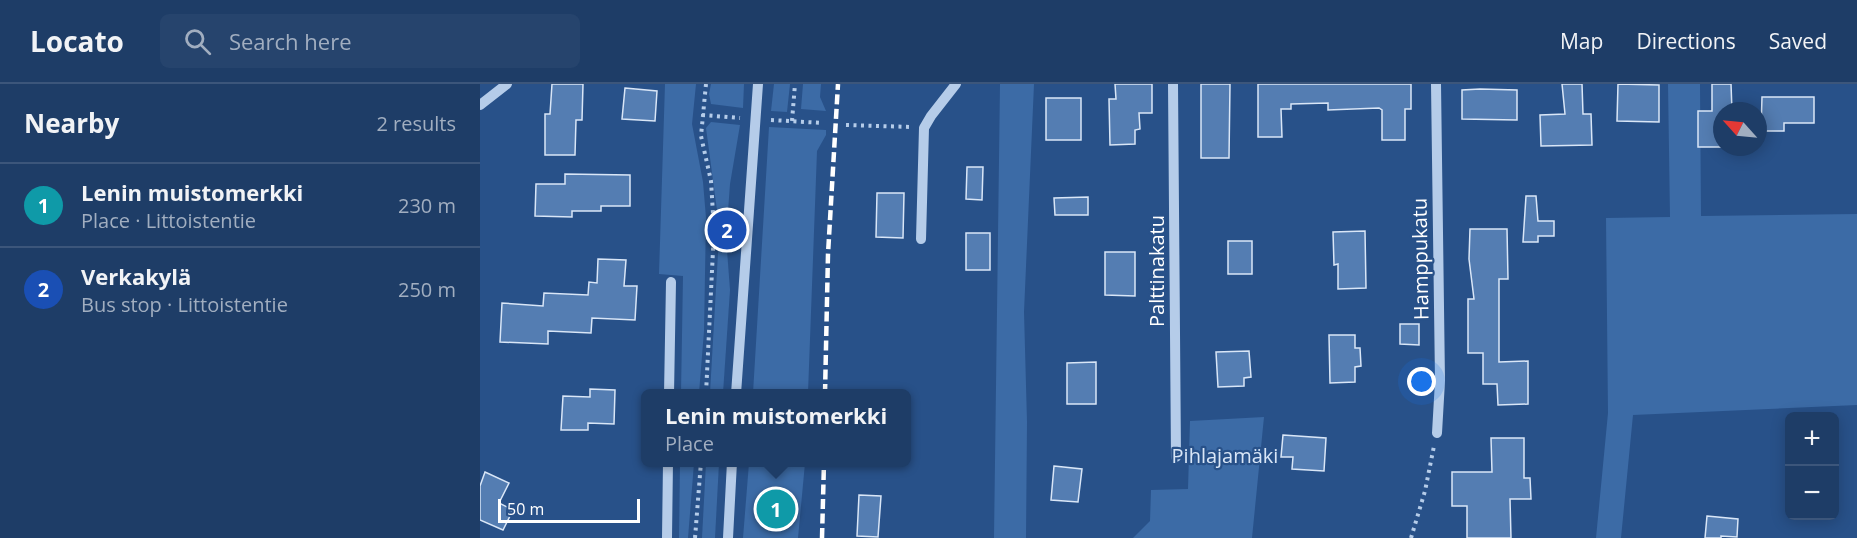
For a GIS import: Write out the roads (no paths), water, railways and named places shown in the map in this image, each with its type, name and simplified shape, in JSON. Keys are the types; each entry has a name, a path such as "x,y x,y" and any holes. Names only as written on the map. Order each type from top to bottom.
{"street":[{"path":"480,105 507,84"},
{"path":"736,389 758,84"},
{"path":"921,239 924,128 956,84"},
{"name":"Palttinakatu","path":"1173,84 1176,457"},
{"name":"Hamppukatu","path":"1436,84 1440,381 1437,433"},
{"path":"669,389 671,282"},
{"path":"667,538 668,467"},
{"path":"728,538 732,467"}],"railway":[{"path":"825,389 828,254 838,84"},
{"path":"822,538 824,467"}],"place":[{"name":"Verkakylä","path":"727,230"},
{"name":"Lenin muistomerkki","path":"776,509"}],"park label":[{"name":"Pihlajamäki","path":"1225,455"}]}
